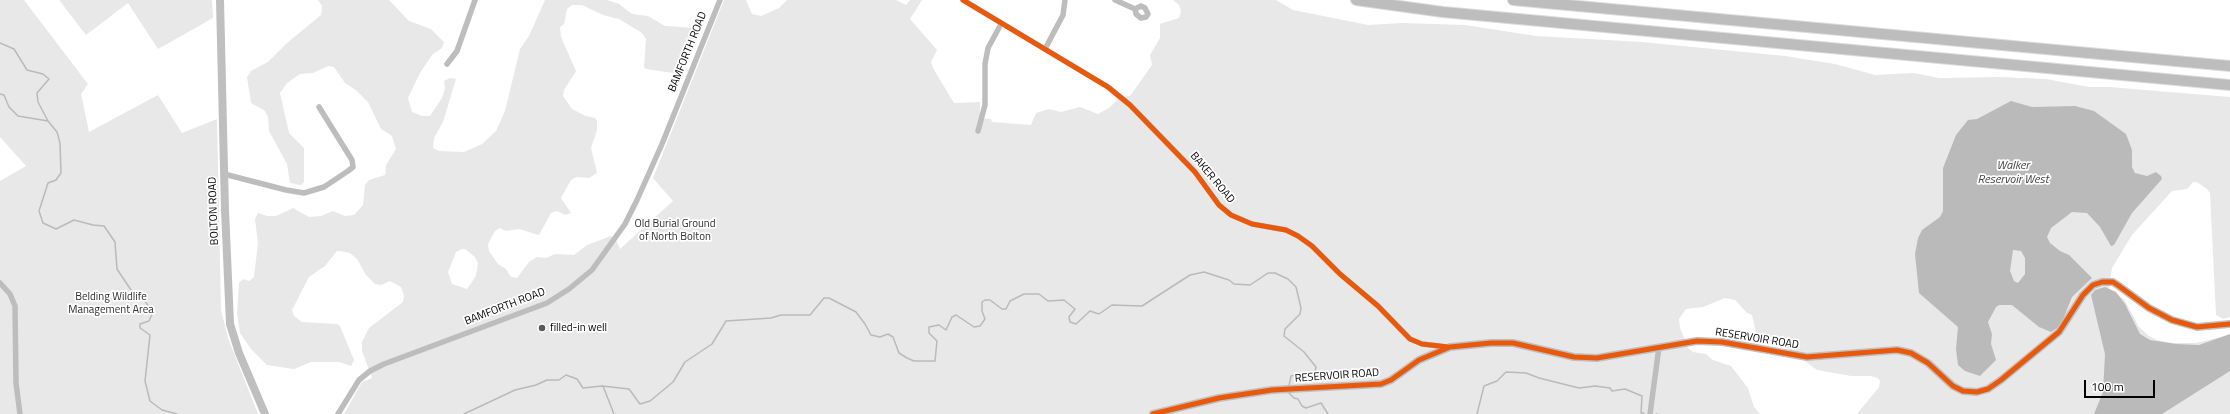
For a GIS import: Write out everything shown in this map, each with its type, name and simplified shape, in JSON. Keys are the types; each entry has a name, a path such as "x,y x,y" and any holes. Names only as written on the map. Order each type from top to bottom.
{"highway":[{"path":"1356,0 1443,12 2230,85"},
{"path":"1513,0 2230,66"}],"street":[{"name":"BOLTON ROAD","path":"220,0 224,174 230,324 239,353 265,414"},
{"path":"447,64 458,51 475,0"},
{"name":"BAMFORTH ROAD","path":"338,414 359,380 370,371 384,364 547,303 569,289 592,270 625,224 637,200 720,0"},
{"name":"BAKER ROAD","path":"963,0 1108,87 1130,105 1195,172 1219,205 1231,215 1252,224 1286,230 1298,236 1312,246 1340,274 1378,306 1410,339 1422,344 1450,347"},
{"path":"1045,49 1063,15 1065,0"},
{"path":"1115,0 1135,9"},
{"path":"978,131 985,105 985,64 988,48 1001,24"},
{"path":"224,174 286,190 304,192 324,186 348,171 353,167 352,160 319,107"},
{"name":"RESERVOIR ROAD","path":"1153,414 1219,398 1272,390 1381,384 1391,380 1419,360 1450,347 1484,343 1513,343 1574,358 1598,358 1697,341 1722,342 1807,357 1898,350 1911,353 1928,363 1953,386 1963,391 1977,392 1988,389 2001,380 2059,332 2082,295 2093,286 2102,282 2113,282 2149,308 2172,320 2197,327 2230,324"},
{"path":"0,283 10,294 15,306 16,383 20,414"},
{"path":"1650,414 1659,348"}],"green space":[{"name":"Belding Wildlife Management Area","path":"0,0 24,0 88,84 81,94 89,132 158,95 182,133 217,119 221,310 228,338 258,414 0,414 0,181 26,166 0,137"},
{"path":"59,0 212,0 213,18 158,49 128,3 86,35"},
{"name":"Old Burial Ground of North Bolton","path":"318,0 389,0 409,21 431,29 444,42 442,48 432,55 420,73 408,98 412,112 422,116 430,116 442,98 445,88 444,81 450,78 456,79 443,122 434,138 433,148 439,151 464,152 482,144 496,131 505,111 520,49 529,36 545,0 607,0 619,4 632,14 648,16 665,26 696,28 683,66 676,73 666,72 646,69 644,67 646,39 642,33 619,19 603,15 582,5 572,5 567,9 564,24 560,27 561,37 576,71 564,90 563,96 572,109 586,116 595,118 597,121 597,130 591,148 597,173 589,178 576,177 571,180 561,198 571,213 565,215 557,211 551,213 539,235 519,229 506,231 500,228 495,231 488,244 489,251 498,264 506,269 511,277 517,278 529,262 537,257 546,258 555,254 574,255 587,245 611,236 616,240 620,249 673,201 653,178 724,0 746,0 752,14 761,16 779,8 787,0 896,0 906,5 910,0 922,0 910,19 937,50 931,62 954,103 980,102 980,118 991,119 992,122 1031,125 1036,113 1049,109 1061,112 1080,107 1098,114 1109,108 1120,97 1130,96 1152,65 1150,55 1160,38 1160,24 1179,18 1181,11 1179,5 1173,0 1276,0 1293,10 1368,25 1402,23 1465,25 1536,36 1642,42 1785,56 1835,64 1875,75 1914,73 1939,78 2000,77 2046,79 2089,87 2109,87 2230,97 2230,317 2223,319 2216,315 2210,193 2197,182 2193,182 2187,189 2172,191 2132,235 2112,268 2109,289 2124,299 2139,327 2149,336 2157,340 2172,343 2196,343 2230,335 2230,414 1857,414 1879,387 1880,381 1878,378 1871,376 1851,376 1817,370 1787,348 1775,346 1760,337 1756,332 1752,315 1746,312 1735,300 1725,298 1703,307 1686,309 1679,319 1680,328 1688,348 1693,352 1706,354 1713,360 1731,366 1748,388 1754,407 1760,414 344,414 362,382 372,378 362,351 362,342 369,328 403,302 404,296 401,287 390,281 381,285 375,284 366,275 357,259 350,253 340,251 337,251 325,266 309,277 292,310 294,316 302,322 337,324 340,326 354,360 351,366 339,362 311,362 294,369 267,365 251,349 240,333 237,313 239,283 243,279 249,281 254,277 258,243 255,219 258,213 267,216 276,216 293,208 309,217 321,216 333,211 345,216 354,215 363,205 365,185 369,180 385,175 386,165 396,149 392,136 381,129 368,102 356,90 345,83 334,67 328,66 313,73 300,74 287,83 280,93 289,133 304,148 304,182 301,185 290,183 287,164 269,131 268,117 265,111 251,103 247,77 251,71 268,62 287,43 321,15 322,6","holes":["465,249 475,257 478,263 476,276 467,289 452,284 448,272 456,252"]}],"water":[{"name":"Walker Reservoir West","path":"2011,101 2032,107 2075,106 2094,111 2126,134 2132,150 2132,167 2135,173 2147,176 2156,172 2162,179 2132,213 2114,245 2111,246 2100,227 2087,213 2072,212 2051,228 2047,237 2050,243 2060,251 2069,255 2092,278 2072,297 2064,317 2057,328 2051,332 2039,327 2012,305 1999,305 1996,307 1988,322 1992,334 1991,344 1996,360 1980,376 1965,371 1958,365 1956,349 1958,327 1919,293 1915,254 1918,238 1922,230 1940,217 1943,211 1943,168 1956,135 1968,120 1977,119","holes":["2013,250 2021,251 2025,258 2025,274 2018,283 2014,281 2010,271"]},
{"path":"2105,287 2116,292 2125,304 2140,334 2150,340 2176,344 2199,345 2230,334 2230,371 2162,414 2094,414 2103,392 2105,354 2091,295 2095,290"}],"waterway":[{"path":"0,43 14,49 27,70 43,74 49,79 37,93 38,102 48,121"},
{"path":"0,94 4,95 9,107 18,116 48,121 57,132 60,143 61,173 56,180 48,183 39,211 43,223 56,229 74,220 104,226 115,242 117,269 133,293 141,296 153,312 149,321 140,324 140,328 150,335 145,381 150,401 162,410 177,414"},
{"path":"464,414 515,390 536,385 547,380 559,380 566,375 577,379 583,388 602,386 629,389 640,404 650,401 673,382 685,362 712,344 726,321 771,318 781,315 810,315 824,298 829,298 856,312 871,335 880,337 888,334 893,337 899,353 907,358 914,361 935,361 937,341 929,333 929,327 939,325 946,330 952,317 956,315 974,327 980,326 985,319 982,311 982,302 985,300 990,300 1002,309 1006,309 1010,301 1024,294 1039,294 1048,301 1064,300 1075,309 1069,317 1070,322 1076,324 1090,311 1099,314 1112,305 1142,306 1190,275 1204,272 1229,280 1234,284 1250,285 1268,273 1275,273 1288,279 1296,287 1301,308 1300,314 1285,329 1284,336 1304,352 1316,367 1315,372 1291,376 1289,386"},
{"path":"1477,414 1484,386 1497,381 1506,372 1526,373 1539,378 1579,388 1595,386 1610,388 1612,391 1625,389 1642,396 1641,413 1644,413"},
{"path":"603,386 614,414"},
{"path":"1289,393 1294,398 1298,399 1302,406 1306,408 1321,403 1328,414"}],"cycle path":[{"path":"963,0 1108,87 1130,105 1195,172 1219,205 1231,215 1252,224 1286,230 1298,236 1312,246 1340,274 1378,306 1410,339 1422,344 1448,347"},
{"path":"1153,414 1219,398 1272,390 1381,384 1391,380 1419,360 1450,347 1491,343 1513,343 1574,357 1597,358 1697,341 1722,342 1807,357 1897,350 1911,353 1928,363 1953,386 1963,391 1977,392 1988,389 2001,380 2059,332 2083,295 2093,285 2102,282 2113,282 2149,308 2172,320 2197,327 2230,324"}],"place":[{"name":"filled-in well","path":"542,328"}]}
